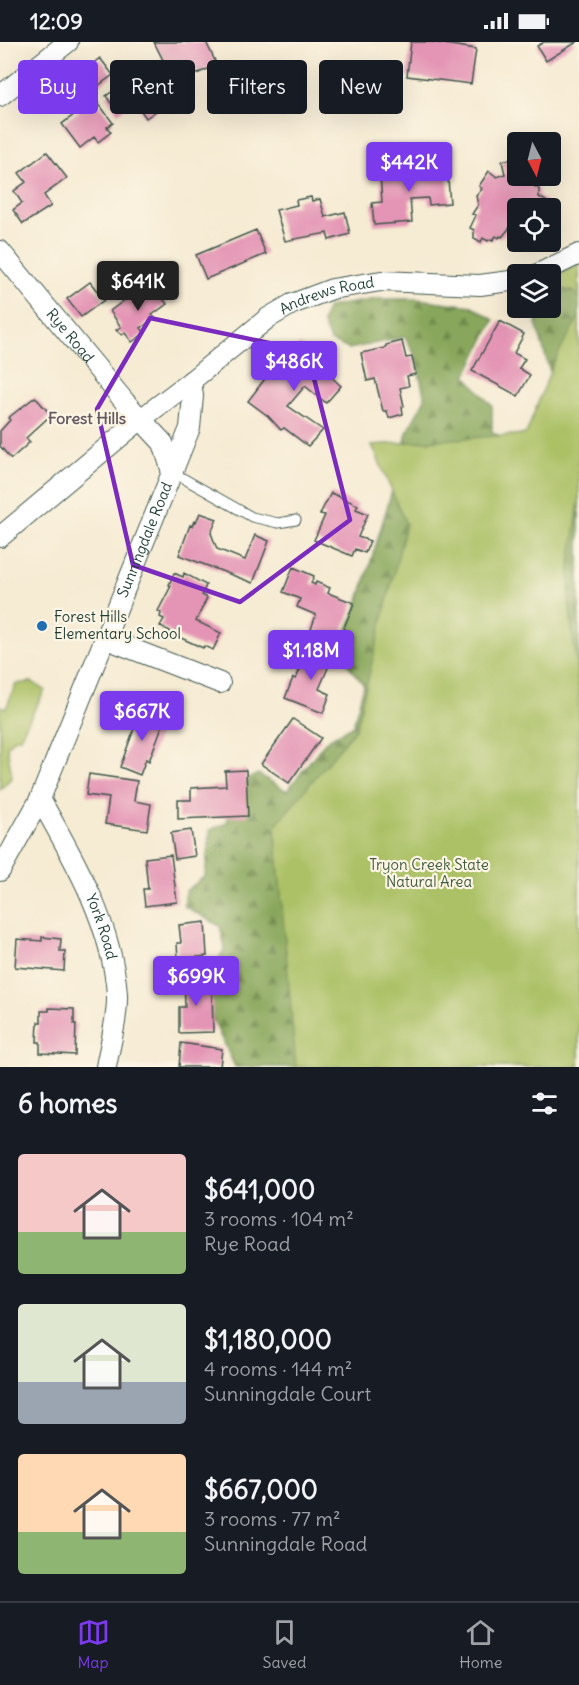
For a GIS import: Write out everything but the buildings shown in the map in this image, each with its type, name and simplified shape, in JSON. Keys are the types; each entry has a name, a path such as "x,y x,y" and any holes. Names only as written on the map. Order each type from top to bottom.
{"street":[{"path":"0,96 68,42"},
{"name":"Rye Road","path":"0,251 141,419"},
{"path":"558,264 579,254"},
{"name":"Andrews Road","path":"0,537 141,419 268,318 304,298 350,285 381,281 480,285 507,281"},
{"name":"Sunningdale Road","path":"0,872 40,799 190,428 193,396 191,381"},
{"name":"Sunningdale Road","path":"141,419 163,443 172,472"},
{"path":"104,638 220,683"},
{"name":"York Road","path":"40,799 75,862 98,913 113,963 117,996 106,1067"}],"lane":[{"path":"172,472 252,517 278,523 296,520"}],"highlighted area":[{"path":"150,318 307,351 350,520 240,602 133,565 97,409"}],"green space":[{"path":"579,264 579,297 574,292 563,289 561,273"},
{"name":"Tryon Creek State Natural Area","path":"579,275 579,1067 235,1067 216,1027 207,995 209,976 225,948 220,926 184,906 186,891 205,876 210,830 226,823 250,778 258,774 287,791 325,742 353,725 364,685 338,652 357,607 402,458 407,432 425,399 415,355 405,337 349,349 330,341 322,322 328,307 377,299 417,299 472,306 494,320 466,376 492,406 492,432 514,443 528,437 552,379 536,323 537,318 561,318 561,282"},
{"name":"Tryon Creek State Natural Area","path":"579,316 579,503 570,563 569,600 579,690 579,1067 296,1067 275,826 356,728 406,524 372,445 526,434 553,364"},
{"path":"32,682 45,690 20,737 13,739 7,746 12,777 0,790 0,706 6,708 16,684"}],"place":[{"name":"Forest Hills Elementary School","path":"42,626"}],"district":[{"name":"Forest Hills","path":"87,418"}]}
